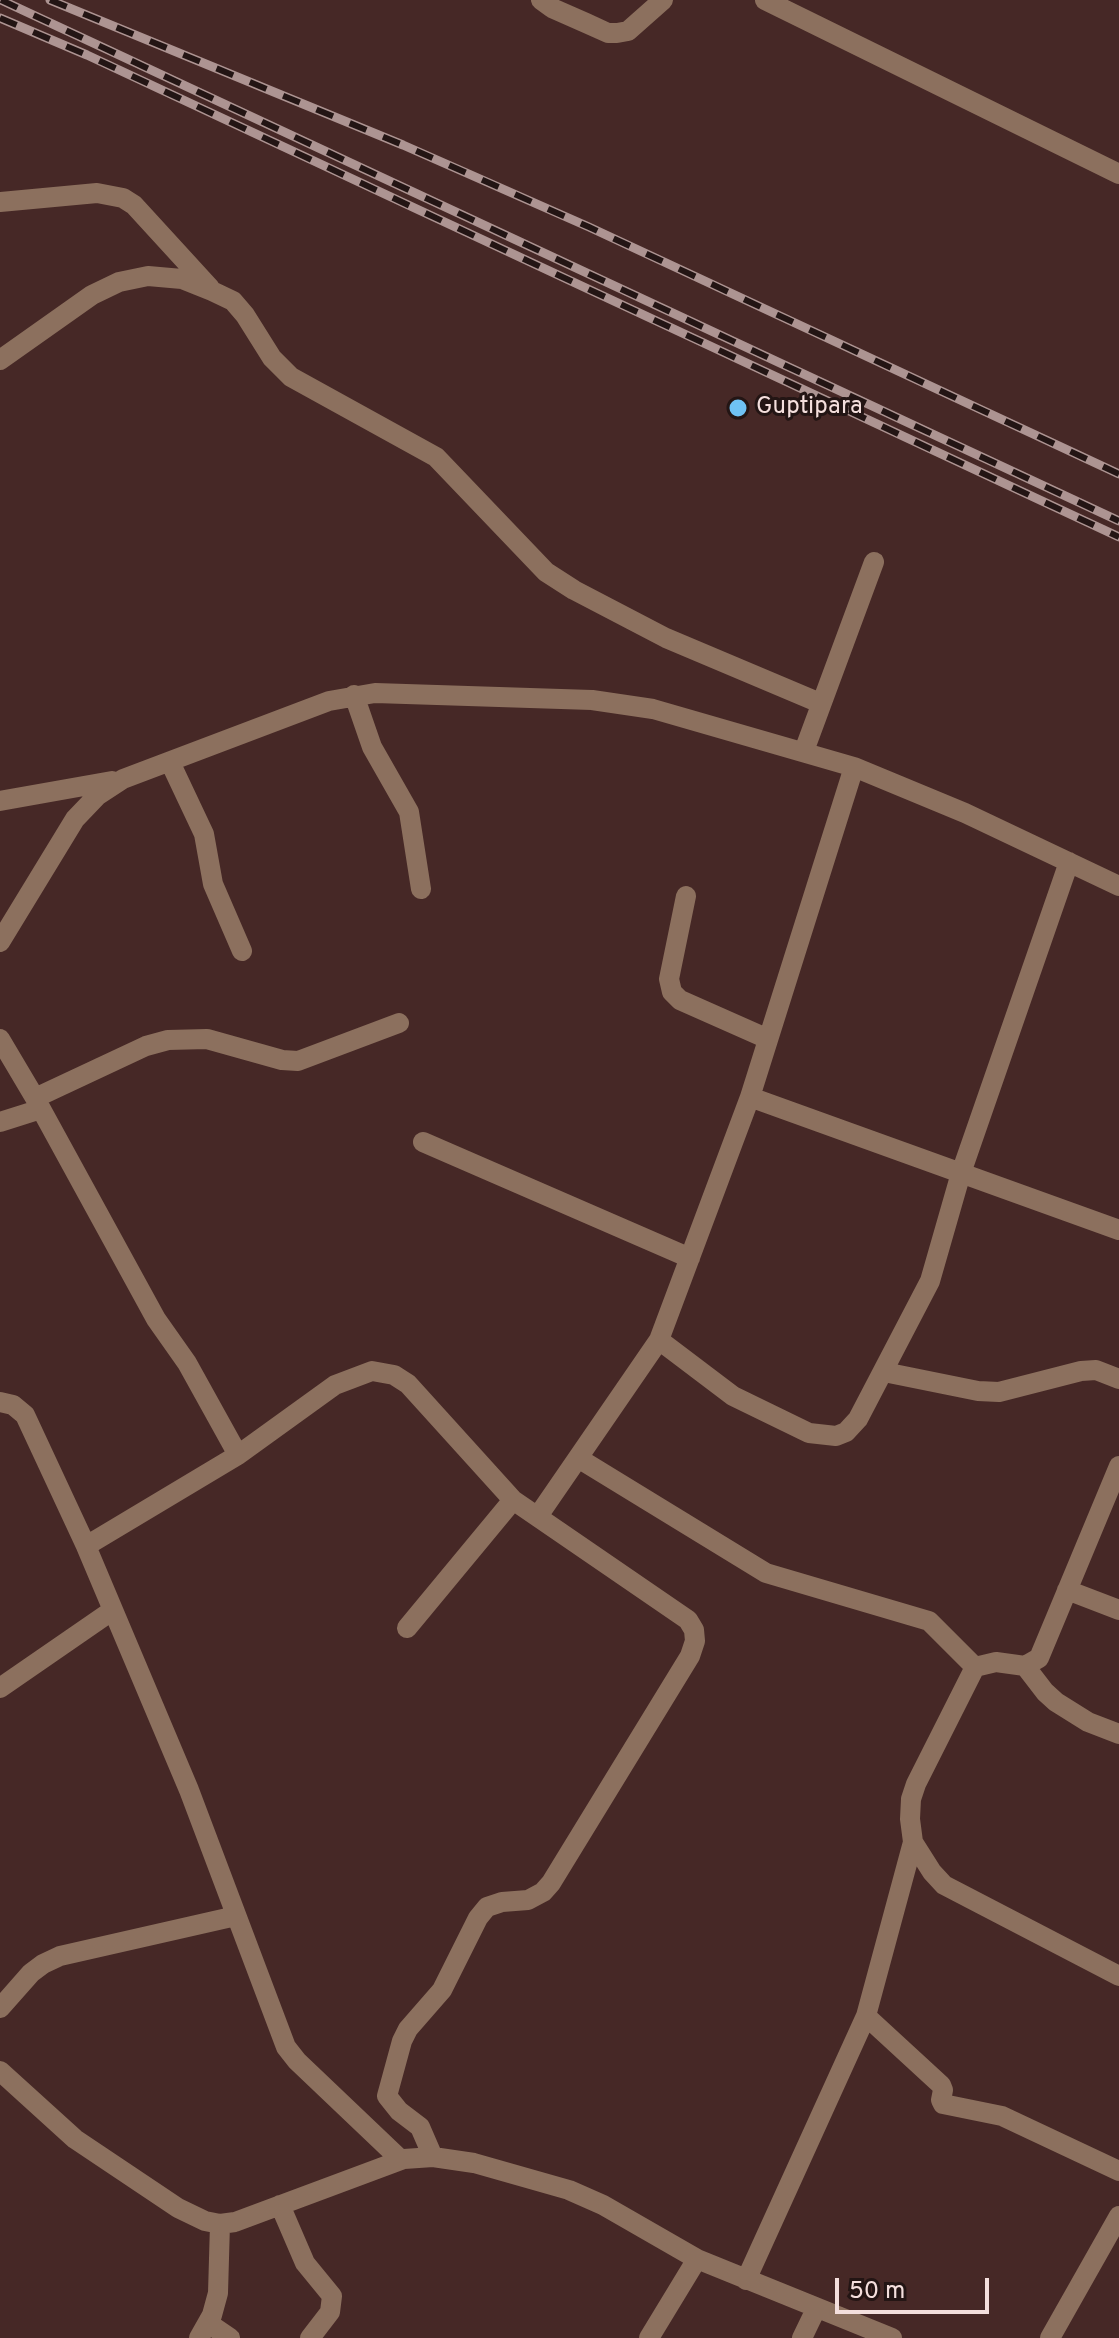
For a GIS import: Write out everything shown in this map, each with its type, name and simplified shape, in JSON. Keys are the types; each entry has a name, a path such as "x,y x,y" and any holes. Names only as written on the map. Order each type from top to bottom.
{"street":[{"path":"541,0 608,33 617,33 628,31 663,0"},
{"path":"765,0 1119,174"},
{"path":"0,202 97,193 123,198 134,205 212,291"},
{"path":"0,360 92,295 119,282 148,276 182,279 212,291 233,301 272,358 291,377 436,457 546,572 666,638 820,703"},
{"path":"804,751 874,562"},
{"path":"0,801 123,779 329,701 354,695 397,692 592,700 625,703 854,767 965,813 1069,862 1116,879"},
{"path":"354,695 372,747 409,812 421,889"},
{"path":"170,762 204,834 213,884 242,951"},
{"path":"538,1516 659,1340 750,1097 854,767"},
{"path":"0,942 75,819 97,796 123,779"},
{"path":"659,1340 733,1396 809,1433 836,1436 852,1426 884,1372 930,1281 961,1173 1069,862"},
{"path":"686,896 669,979 672,992 680,1000 768,1039"},
{"path":"0,1122 146,1046 168,1040 207,1039 282,1060 298,1061 399,1023"},
{"path":"0,1039 156,1319 187,1363 238,1455"},
{"path":"750,1097 1119,1230"},
{"path":"423,1142 690,1258"},
{"path":"884,1372 978,1391 999,1392 1081,1371 1096,1370 1119,1379"},
{"path":"86,1546 238,1455 335,1385 372,1371 394,1375 408,1384 513,1500 679,1611 694,1630 695,1641 690,1656 551,1883 543,1892 528,1900 502,1902 487,1907 478,1918 442,1990 408,2029 402,2041 387,2096 399,2111 420,2127 433,2157"},
{"path":"0,1402 13,1405 25,1415 86,1546 189,1790 286,2047 401,2160"},
{"path":"578,1458 766,1573 929,1621 975,1667"},
{"path":"746,2280 866,2016 913,1842 911,1799 975,1667 996,1662 1025,1666 1039,1658 1119,1466"},
{"path":"407,1628 513,1500"},
{"path":"1067,1590 1119,1610"},
{"path":"0,1688 113,1610"},
{"path":"1025,1666 1056,1702 1088,1722 1119,1734"},
{"path":"913,1842 944,1885 1119,1976"},
{"path":"0,2008 31,1973 60,1956 236,1916"},
{"path":"866,2016 941,2085 943,2104 1002,2116 1119,2171"},
{"path":"0,2071 75,2139 178,2208 205,2221 220,2224 235,2222 401,2160 433,2157 503,2170 569,2190 603,2205 697,2259 892,2338"},
{"path":"280,2205 297,2249 329,2290 333,2301 330,2312 310,2338"},
{"path":"1050,2338 1119,2216"},
{"path":"220,2224 218,2293 204,2331 230,2338"},
{"path":"649,2338 697,2259"},
{"path":"802,2338 816,2309"}],"railway":[{"path":"1,0 1119,521"},
{"path":"50,0 403,145 589,227 1119,474"},
{"path":"0,18 87,55 1119,537"}],"place":[{"name":"Guptipara","path":"738,408"}]}
